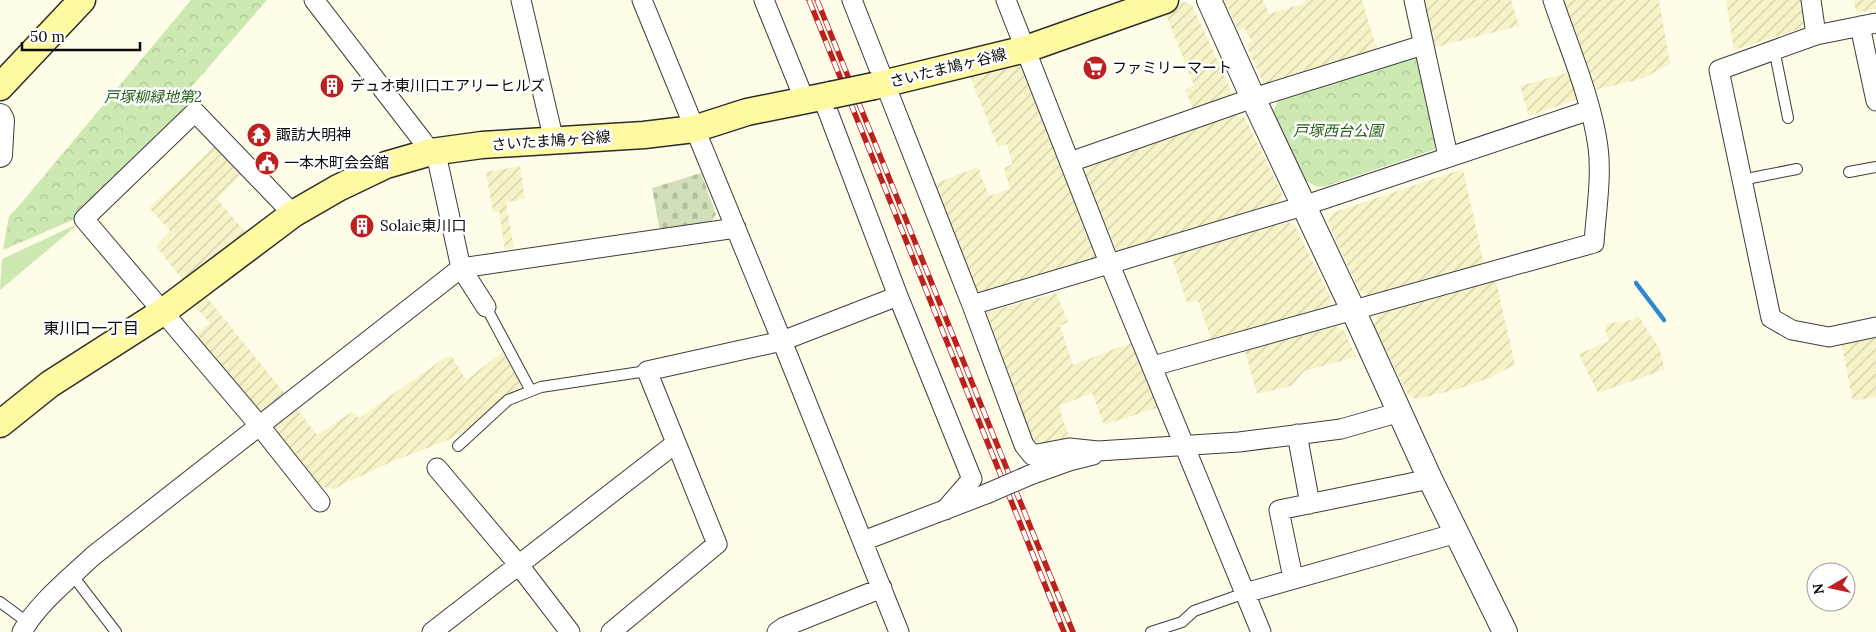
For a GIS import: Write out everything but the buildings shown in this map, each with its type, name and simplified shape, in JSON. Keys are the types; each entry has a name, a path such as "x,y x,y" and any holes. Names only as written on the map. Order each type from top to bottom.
{"main road":[{"name":"さいたま鳩ヶ谷線","path":"0,424 50,384 164,311 293,214 338,188 386,165 431,152 482,145 644,135 694,128 747,112 879,85 1026,49 1165,0"},
{"path":"0,87 80,1"}],"street":[{"path":"314,0 431,152 438,164 461,268 486,307"},
{"path":"521,0 554,141"},
{"path":"642,0 900,632"},
{"path":"764,0 819,97 972,479 945,510"},
{"path":"852,0 879,85 972,305 1024,445 1032,455 1070,448 1098,451 1239,442 1341,429 1400,412"},
{"path":"1006,0 1110,265 1153,366 1260,632"},
{"path":"1209,0 1430,479 1505,632"},
{"path":"1414,0 1448,156"},
{"path":"1153,366 1594,243 1600,168 1598,146 1590,110 1553,0"},
{"path":"1811,0 1816,35"},
{"path":"1876,101 1868,24 1816,35 1719,70 1771,318 1792,330 1829,337 1876,327"},
{"path":"1070,162 1253,98 1423,45"},
{"path":"972,305 1303,206 1590,110"},
{"path":"293,214 195,112 84,219 164,311 320,502"},
{"path":"0,116 2,120 0,155"},
{"path":"24,627 93,556 461,268 736,228"},
{"path":"611,632 717,544 647,371 782,341 898,296"},
{"path":"1297,434 1310,504"},
{"path":"432,632 676,443"},
{"path":"863,541 1030,475 1069,461 1092,456 1098,451"},
{"path":"437,468 518,564 570,632"},
{"path":"1293,578 1280,510 1430,479"},
{"path":"1245,593 1456,533"},
{"path":"777,632 784,627 882,588"}],"lane":[{"path":"1774,49 1788,118"},
{"path":"1849,172 1876,167"},
{"path":"1741,180 1797,168"},
{"path":"486,307 531,391"},
{"path":"458,446 508,400 541,387 647,371"},
{"path":"73,576 116,632"},
{"path":"1151,632 1182,622 1194,611 1210,604 1245,593"},
{"path":"0,602 24,627"}],"shaded area":[{"path":"1225,0 1263,0 1269,14 1305,3 1305,0 1362,0 1377,50 1273,86 1263,82 1246,45 1252,41 1244,28 1238,31"},
{"path":"1422,0 1511,0 1519,26 1432,48"},
{"path":"1562,0 1659,0 1670,64 1642,79 1594,90"},
{"path":"1726,0 1805,0 1807,21 1799,29 1734,50"},
{"path":"1854,0 1876,0 1876,9 1856,13"},
{"path":"1184,2 1192,5 1231,90 1229,97 1193,109 1185,90 1194,85 1164,10"},
{"path":"1014,60 1023,67 1097,253 1095,262 983,295 974,288 932,185 978,167 989,196 1010,189 1004,168 1012,164 1007,144 998,147 968,71"},
{"path":"1574,71 1581,93 1575,100 1529,116 1520,86"},
{"path":"1235,115 1245,118 1282,194 1279,205 1125,256 1117,251 1085,175 1087,167"},
{"path":"217,144 242,174 217,199 252,240 189,288 156,246 170,231 149,208"},
{"path":"520,166 525,199 506,202 514,248 505,250 499,211 493,212 486,172"},
{"path":"1463,169 1484,264 1369,296 1360,292 1328,223 1332,213"},
{"path":"1286,220 1295,226 1330,297 1328,308 1212,342 1198,301 1187,303 1171,255"},
{"path":"1495,277 1515,365 1489,378 1458,389 1417,399 1408,395 1374,325 1377,312"},
{"path":"1056,293 1068,322 1060,326 1073,365 1138,340 1163,406 1104,425 1092,393 1059,406 1071,444 1040,450 1031,442 984,321 988,312"},
{"path":"205,295 286,395 266,411 256,409 196,335 210,323 194,305"},
{"path":"1638,316 1659,348 1665,369 1598,393 1579,354 1609,341 1606,333 1606,324 1632,320"},
{"path":"1334,325 1344,331 1356,357 1304,371 1291,386 1257,394 1245,351"},
{"path":"1876,335 1876,397 1853,401 1841,342"},
{"path":"503,352 522,387 508,394 487,416 450,439 384,465 334,489 322,487 275,433 274,423 294,405 317,435 352,412 359,418 451,355 466,380"}],"green space":[{"name":"戸塚柳緑地第2","path":"191,0 267,0 186,93 195,103 75,219 3,250 9,216"},
{"name":"戸塚西台公園","path":"1411,55 1421,62 1438,144 1433,150 1326,186 1318,187 1306,181 1273,112 1279,99"},
{"path":"701,173 716,214 710,223 660,231 652,188"},
{"path":"76,226 0,290 2,259"}],"waterway":[{"path":"1636,283 1664,320"}],"railway":[{"path":"809,0 1064,632"},
{"path":"817,0 1073,632"}],"place":[{"name":"ファミリーマート","path":"1095,68"},
{"name":"デュオ東川口エアリーヒルズ","path":"332,86"},
{"name":"諏訪大明神","path":"259,135"},
{"name":"一本木町会会館","path":"267,163"},
{"name":"Solaie東川口","path":"362,226"}],"district":[{"name":"東川口一丁目","path":"91,328"}]}
